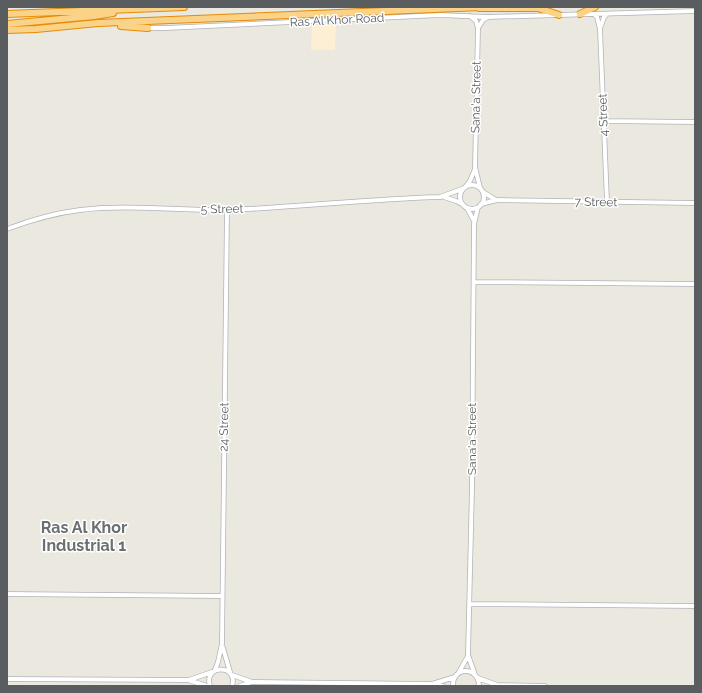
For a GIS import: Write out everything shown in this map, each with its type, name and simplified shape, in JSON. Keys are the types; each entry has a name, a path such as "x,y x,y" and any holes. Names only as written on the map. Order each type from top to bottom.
{"highway":[{"path":"7,14 184,7"},
{"path":"7,30 80,25 482,7"},
{"path":"580,14 595,7"},
{"path":"466,8 538,8 559,15"},
{"path":"7,24 94,16 140,9"},
{"path":"80,25 93,27 121,26 148,28"}],"street":[{"name":"Ras Al Khor Road","path":"148,28 440,15 488,17 695,11"},
{"name":"4 Street","path":"594,14 597,17 600,29 607,202"},
{"name":"4 Street","path":"600,29 607,14"},
{"path":"470,16 476,21 478,28"},
{"path":"478,28 483,20 488,17"},
{"name":"Sana'a Street","path":"478,28 475,167 481,190"},
{"path":"603,120 695,122"},
{"name":"Sana'a Street","path":"464,188 470,180 475,167"},
{"path":"473,185 481,190 484,198 480,205 471,208 465,206 460,197 464,188 473,185"},
{"name":"5 Street","path":"440,197 464,188"},
{"name":"7 Street","path":"481,190 497,200"},
{"name":"5 Street","path":"7,229 49,216 81,210 162,208 227,210 403,198 440,197 448,198 465,206"},
{"name":"7 Street","path":"480,205 497,200 695,203"},
{"name":"Sana'a Street","path":"479,686 477,676 468,655 470,604 474,224 480,205"},
{"name":"Sana'a Street","path":"465,206 474,224"},
{"name":"24 Street","path":"208,686 209,679 221,653 222,644 221,596 227,210"},
{"path":"474,282 695,284"},
{"path":"7,594 221,596"},
{"path":"470,604 695,606"},
{"name":"24 Street","path":"222,644 233,679 232,686"},
{"name":"Sana'a Street","path":"455,676 468,655"},
{"path":"188,680 223,669 231,674 252,682"},
{"path":"458,673 467,671 496,686 545,686"},
{"path":"432,684 455,676"},
{"path":"453,686 455,676"},
{"path":"7,679 188,680 208,686"},
{"path":"240,686 252,682 432,684 443,686"}],"shaded area":[{"path":"336,24 335,50 311,50 312,25"}],"district":[{"name":"Ras Al Khor Industrial 1","path":"84,536"}]}
